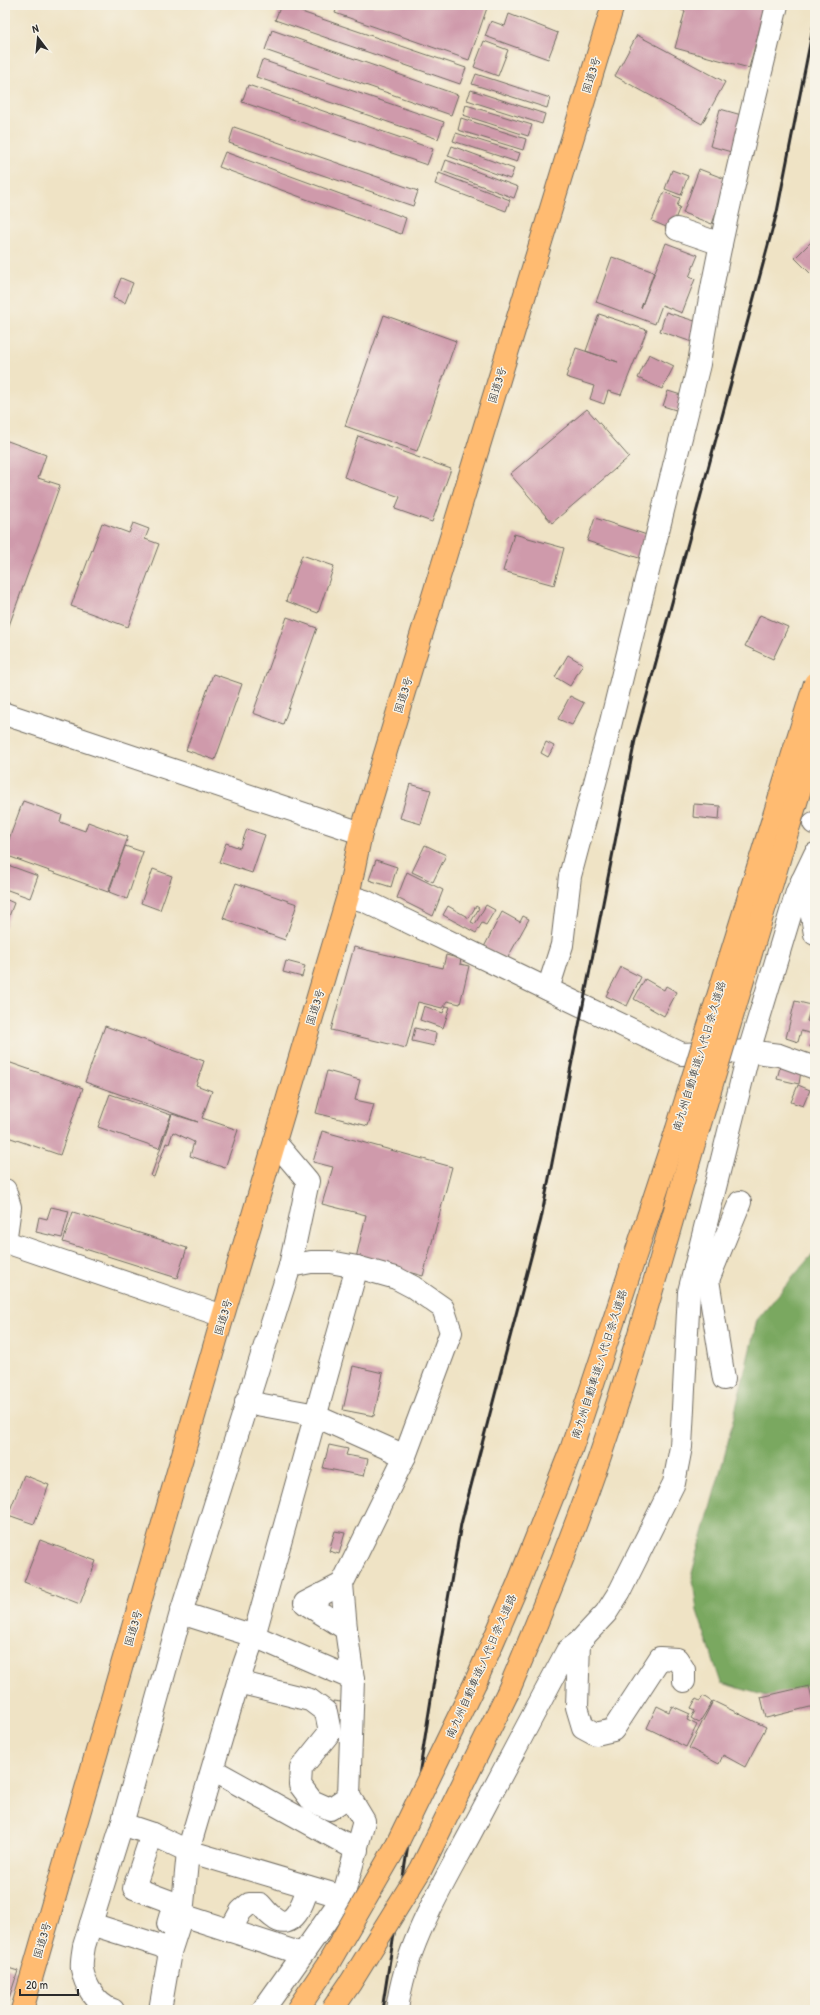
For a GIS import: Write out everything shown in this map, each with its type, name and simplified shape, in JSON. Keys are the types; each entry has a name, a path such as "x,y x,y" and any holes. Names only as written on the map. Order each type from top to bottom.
{"highway":[{"name":"国道3号","path":"22,2010 348,896 361,833 613,5"},
{"name":"南九州自動車道;八代日奈久道路","path":"332,2010 351,1982 421,1868 508,1692 549,1595 600,1456 636,1345 686,1134 815,683"},
{"name":"南九州自動車道;八代日奈久道路","path":"297,2010 328,1964 394,1850 476,1681 518,1584 571,1450 686,1134 815,739"}],"street":[{"path":"548,989 562,945 570,876 609,730 699,364 708,306 721,244 777,5"},
{"path":"677,229 721,244"},
{"path":"6,718 361,833"},
{"path":"724,1379 702,1273 749,1051 797,892 815,854"},
{"path":"802,881 807,886 815,934"},
{"path":"348,896 366,901 682,1054 749,1051 779,1055 815,1068"},
{"path":"113,2010 106,2008 88,1988 82,1968 84,1946 122,1824 181,1613 246,1402 290,1266 308,1181 275,1142"},
{"path":"5,1190 10,1208 5,1242 224,1316"},
{"path":"397,2010 409,1957 430,1910 567,1651 579,1642 606,1613 620,1591 674,1483 681,1447 689,1292 702,1273 740,1202"},
{"path":"262,2010 343,1897 357,1850 364,1821 349,1796 353,1679 346,1629 342,1584 405,1456 451,1332 443,1308 413,1287 396,1278 357,1267 311,1262 290,1266"},
{"path":"166,1949 182,1915 188,1851 238,1682 254,1636 357,1267"},
{"path":"246,1402 315,1416 405,1456"},
{"path":"342,1584 305,1603 346,1629"},
{"path":"181,1613 254,1636 353,1679"},
{"path":"579,1642 577,1707 583,1727 596,1734 613,1730 660,1658 677,1659 684,1670 684,1681"},
{"path":"238,1682 310,1700 326,1712 330,1732 301,1768 300,1785 312,1801 330,1809 349,1796"},
{"path":"213,1770 357,1850"},
{"path":"122,1824 152,1834 188,1851 343,1897"},
{"path":"152,1834 134,1888 174,1903 166,1949 160,2010"},
{"path":"230,1932 241,1911 249,1904 260,1904 273,1918 282,1922 295,1918 304,1905 308,1887"},
{"path":"182,1915 230,1932 302,1954"},
{"path":"91,1924 166,1949"}],"green space":[{"path":"815,1251 815,1710 721,1683 697,1611 692,1573 725,1454 757,1320"}],"building":[{"path":"281,5 466,68 460,84 275,20"},
{"path":"338,5 488,5 469,60 335,13"},
{"path":"680,5 766,5 749,68 675,48 685,11 681,10 683,6"},
{"path":"509,14 558,33 548,59 485,36 491,21 505,26"},
{"path":"272,30 458,95 451,115 265,50"},
{"path":"637,35 725,82 702,124 615,76"},
{"path":"484,41 508,50 498,76 474,67"},
{"path":"262,60 444,122 438,139 256,77"},
{"path":"476,74 550,98 547,108 472,84"},
{"path":"248,85 433,149 427,165 242,102"},
{"path":"471,90 545,114 542,124 467,100"},
{"path":"466,105 532,125 528,136 463,115"},
{"path":"720,109 745,116 735,153 710,146"},
{"path":"461,118 526,139 523,150 458,130"},
{"path":"234,127 418,191 413,206 229,143"},
{"path":"456,133 520,153 517,162 453,141"},
{"path":"452,146 514,169 510,179 448,156"},
{"path":"225,152 406,218 401,234 219,167"},
{"path":"446,160 518,187 514,198 442,171"},
{"path":"699,169 728,180 712,224 683,213"},
{"path":"672,170 688,176 681,195 665,189"},
{"path":"439,173 510,200 506,211 435,184"},
{"path":"664,192 680,198 677,206 680,207 671,229 652,221"},
{"path":"812,241 815,245 815,270 811,274 795,258"},
{"path":"666,243 698,255 689,277 695,279 682,313 662,305 655,324 596,302 612,257 654,272 641,308"},
{"path":"121,278 133,283 125,303 113,298"},
{"path":"666,312 698,322 692,342 660,331"},
{"path":"599,314 647,330 621,395 608,391 604,404 590,399 594,386 566,377 576,348 618,362 586,351"},
{"path":"384,315 456,341 417,451 345,426"},
{"path":"649,354 674,366 662,389 638,378"},
{"path":"668,391 684,396 679,411 663,406"},
{"path":"587,409 629,457 552,523 510,474"},
{"path":"358,436 451,469 432,522 395,509 400,497 344,477"},
{"path":"5,440 46,455 38,478 60,485 7,631 5,630"},
{"path":"595,518 650,536 642,559 587,541"},
{"path":"102,523 129,533 133,523 149,529 145,539 159,544 128,627 71,606"},
{"path":"514,534 564,548 554,585 503,571"},
{"path":"302,555 334,566 318,613 286,601"},
{"path":"760,615 788,627 773,659 745,646"},
{"path":"287,617 317,628 283,724 253,713"},
{"path":"568,655 583,664 570,686 555,677"},
{"path":"213,674 242,684 215,760 186,750"},
{"path":"570,696 584,703 572,725 558,719"},
{"path":"546,742 554,746 548,757 541,753"},
{"path":"410,784 431,790 421,824 400,818"},
{"path":"23,801 62,815 60,822 85,831 88,822 128,837 108,892 5,855 5,850"},
{"path":"694,804 720,806 719,820 693,817"},
{"path":"247,829 265,835 252,873 219,862 226,843 240,848"},
{"path":"425,845 446,855 433,882 412,872"},
{"path":"125,846 143,852 127,899 109,892"},
{"path":"376,860 397,867 391,887 369,880"},
{"path":"5,864 38,876 30,898 5,889"},
{"path":"153,869 172,876 160,910 141,903"},
{"path":"407,872 443,890 433,916 397,898"},
{"path":"236,883 297,904 285,940 223,918"},
{"path":"5,899 14,903 5,927"},
{"path":"486,905 495,910 486,925 482,923 476,933 443,915 448,906 469,918 476,906 479,908 471,922 475,924"},
{"path":"502,912 520,922 523,916 529,919 507,959 484,947"},
{"path":"354,947 443,968 446,955 461,959 460,964 469,966 460,1004 447,1001 442,1008 418,1002 406,1048 331,1030"},
{"path":"286,961 305,966 302,977 283,972"},
{"path":"621,967 641,977 627,1006 606,996"},
{"path":"645,979 664,990 666,986 677,992 664,1016 634,999"},
{"path":"795,1001 811,1005 807,1021 811,1022 815,1012 815,1048 810,1047 813,1034 801,1031 798,1042 786,1038"},
{"path":"424,1006 443,1013 446,1006 450,1007 443,1028 420,1020"},
{"path":"105,1026 204,1061 196,1085 212,1091 202,1118 238,1130 225,1168 190,1156 194,1142 173,1132 169,1144 166,1143 154,1177 151,1176 172,1114 198,1122 85,1082"},
{"path":"415,1028 436,1033 434,1046 412,1041"},
{"path":"5,1061 83,1088 60,1155 5,1136"},
{"path":"780,1067 801,1071 799,1084 777,1079"},
{"path":"327,1071 360,1080 355,1100 374,1104 368,1126 316,1113"},
{"path":"798,1085 810,1090 803,1106 791,1102"},
{"path":"110,1094 171,1115 159,1148 98,1127"},
{"path":"322,1131 452,1167 423,1276 356,1258 366,1215 322,1204 333,1167 313,1162"},
{"path":"51,1207 69,1211 62,1238 36,1232 39,1217 47,1219"},
{"path":"73,1212 187,1248 177,1278 63,1242"},
{"path":"353,1366 383,1373 374,1416 343,1410"},
{"path":"329,1445 348,1449 346,1455 368,1459 364,1476 323,1468"},
{"path":"24,1475 49,1485 34,1524 8,1515"},
{"path":"335,1531 345,1533 339,1554 329,1551"},
{"path":"40,1540 96,1561 80,1604 24,1582"},
{"path":"809,1686 814,1706 766,1718 761,1697"},
{"path":"703,1696 712,1702 699,1723 691,1718 695,1711 691,1708 696,1699 700,1701"},
{"path":"333,1701 341,1702 341,1726 333,1726"},
{"path":"713,1701 766,1727 745,1767 723,1755 719,1764 689,1748"},
{"path":"657,1706 669,1712 672,1706 690,1714 687,1720 697,1725 686,1747 647,1728"},
{"path":"5,1967 18,1971 5,2010"}],"railway":[{"path":"382,2010 435,1674 461,1524 541,1219 635,740 777,212 815,18"}]}
